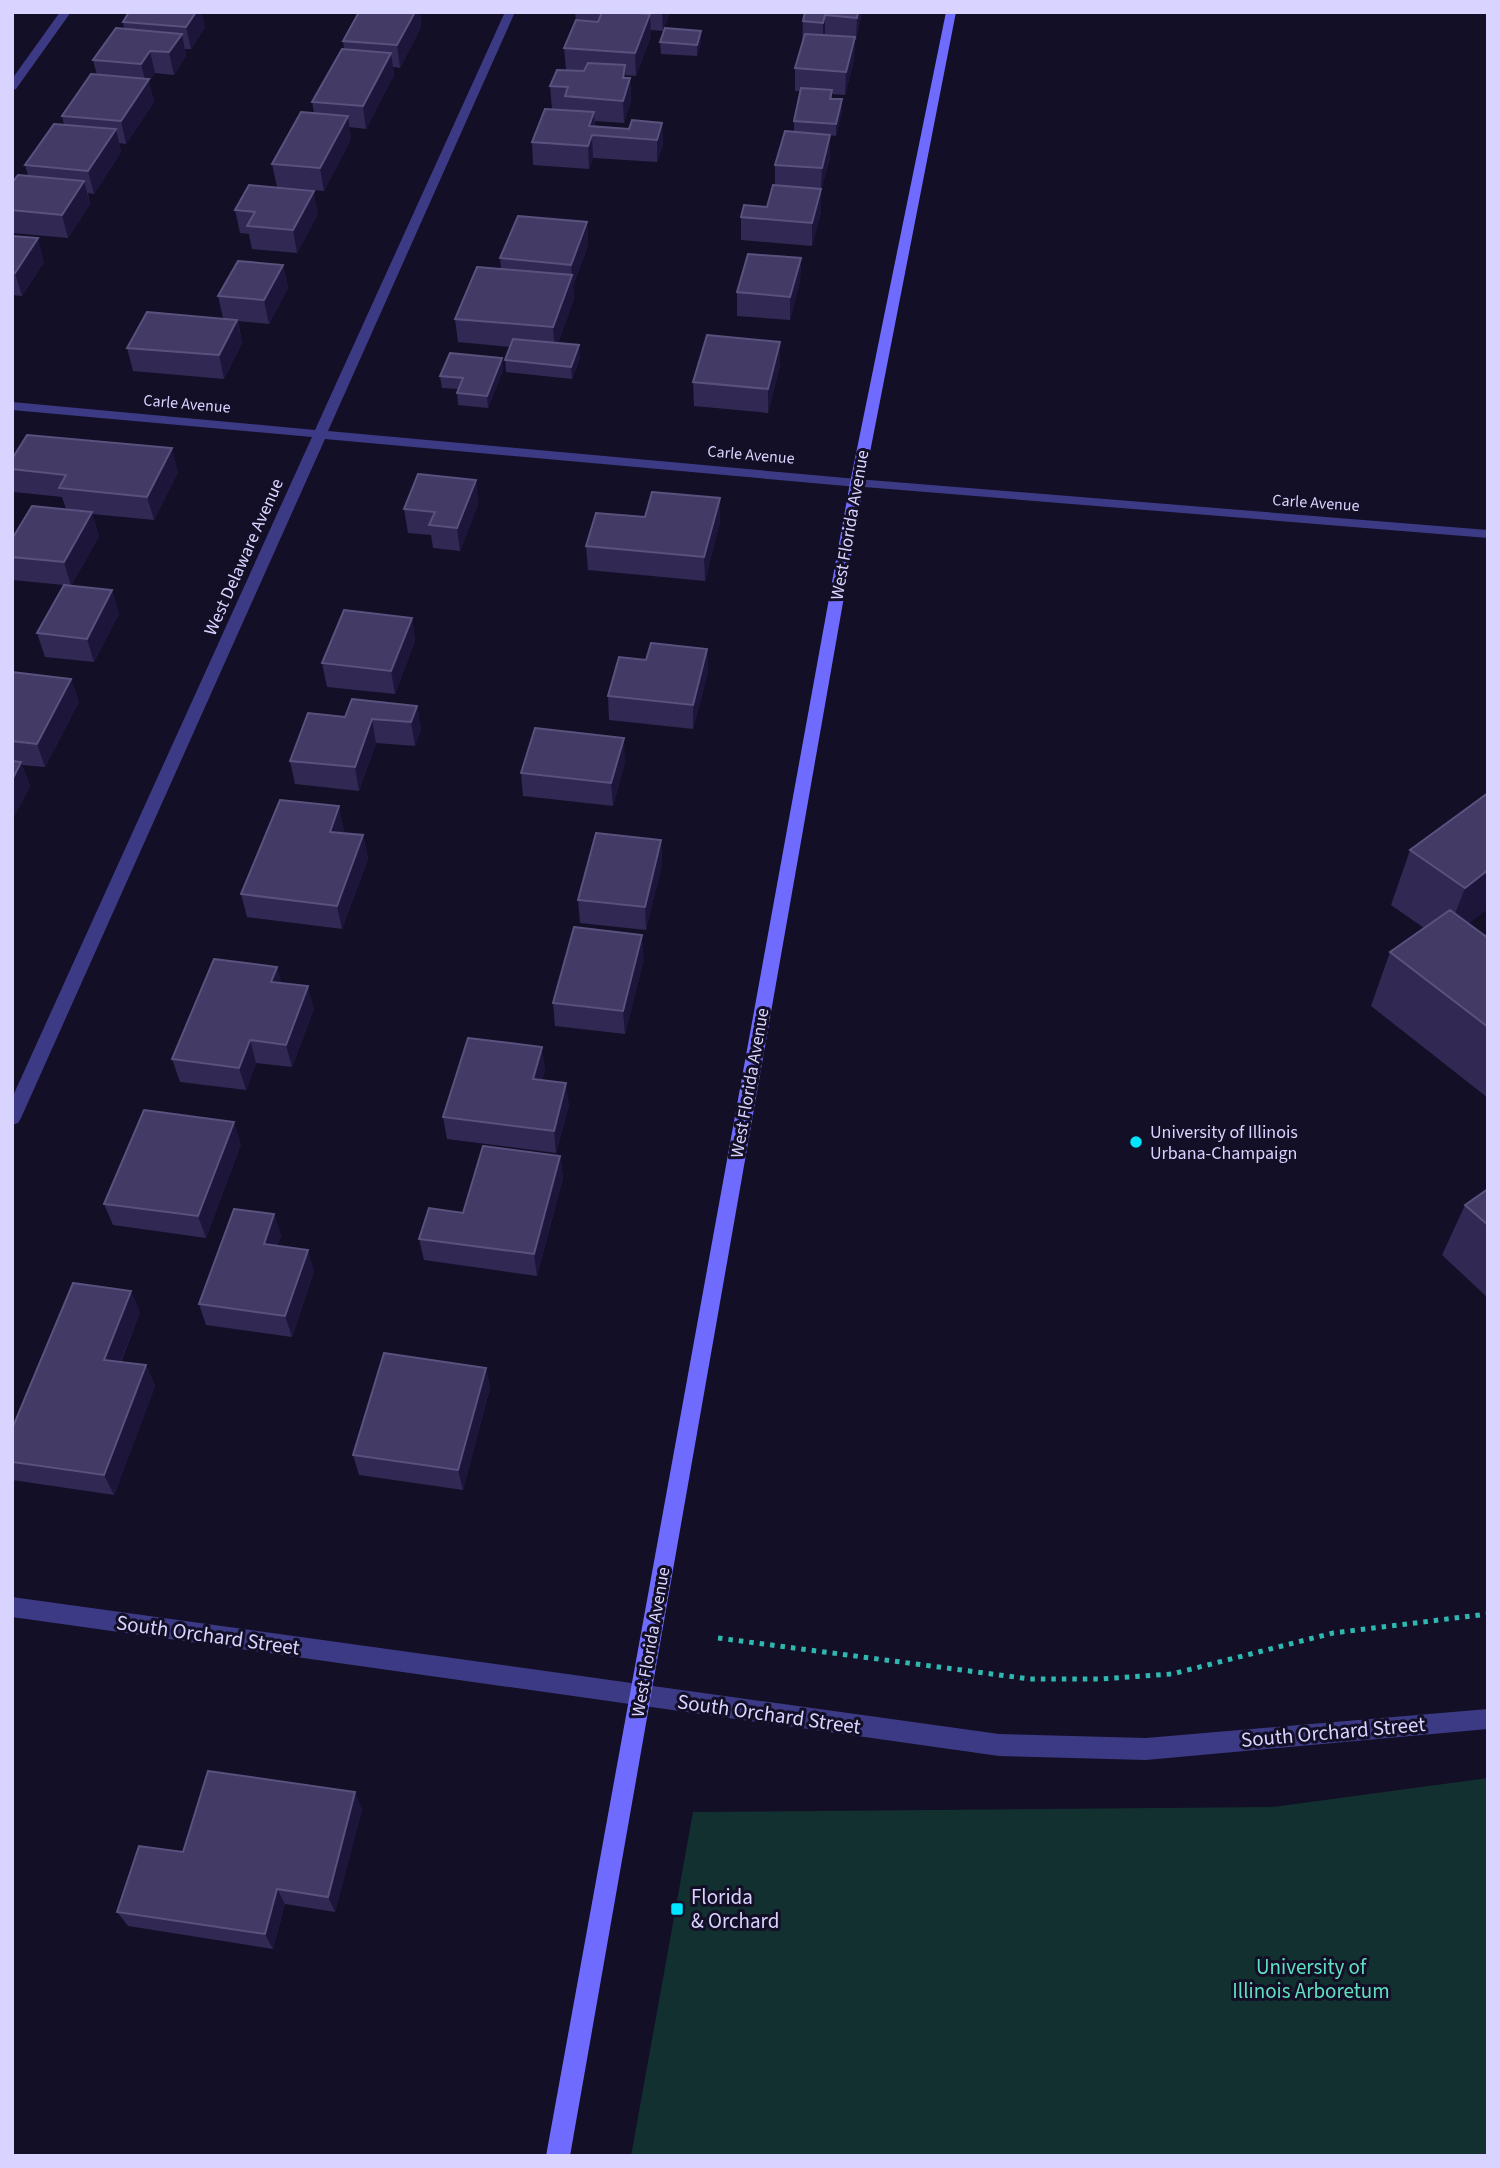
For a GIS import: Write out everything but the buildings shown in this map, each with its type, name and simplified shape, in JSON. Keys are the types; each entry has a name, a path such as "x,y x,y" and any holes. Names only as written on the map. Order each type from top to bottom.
{"main road":[{"name":"West Florida Avenue","path":"558,2156 857,483 951,12"}],"street":[{"path":"12,87 66,12"},
{"name":"West Delaware Avenue","path":"12,1118 510,12"},
{"name":"Carle Avenue","path":"12,406 857,483 1488,534"},
{"name":"South Orchard Street","path":"12,1607 999,1745 1133,1749 1488,1719"}],"path":[{"path":"718,1638 1030,1679 1101,1679 1172,1674 1333,1633 1488,1614"}],"green space":[{"name":"University of Illinois Arboretum","path":"1488,1778 1488,2156 631,2156 693,1812 1273,1807"}],"place":[{"name":"University of Illinois Urbana-Champaign","path":"1136,1142"},
{"name":"Florida & Orchard","path":"677,1909"}]}
